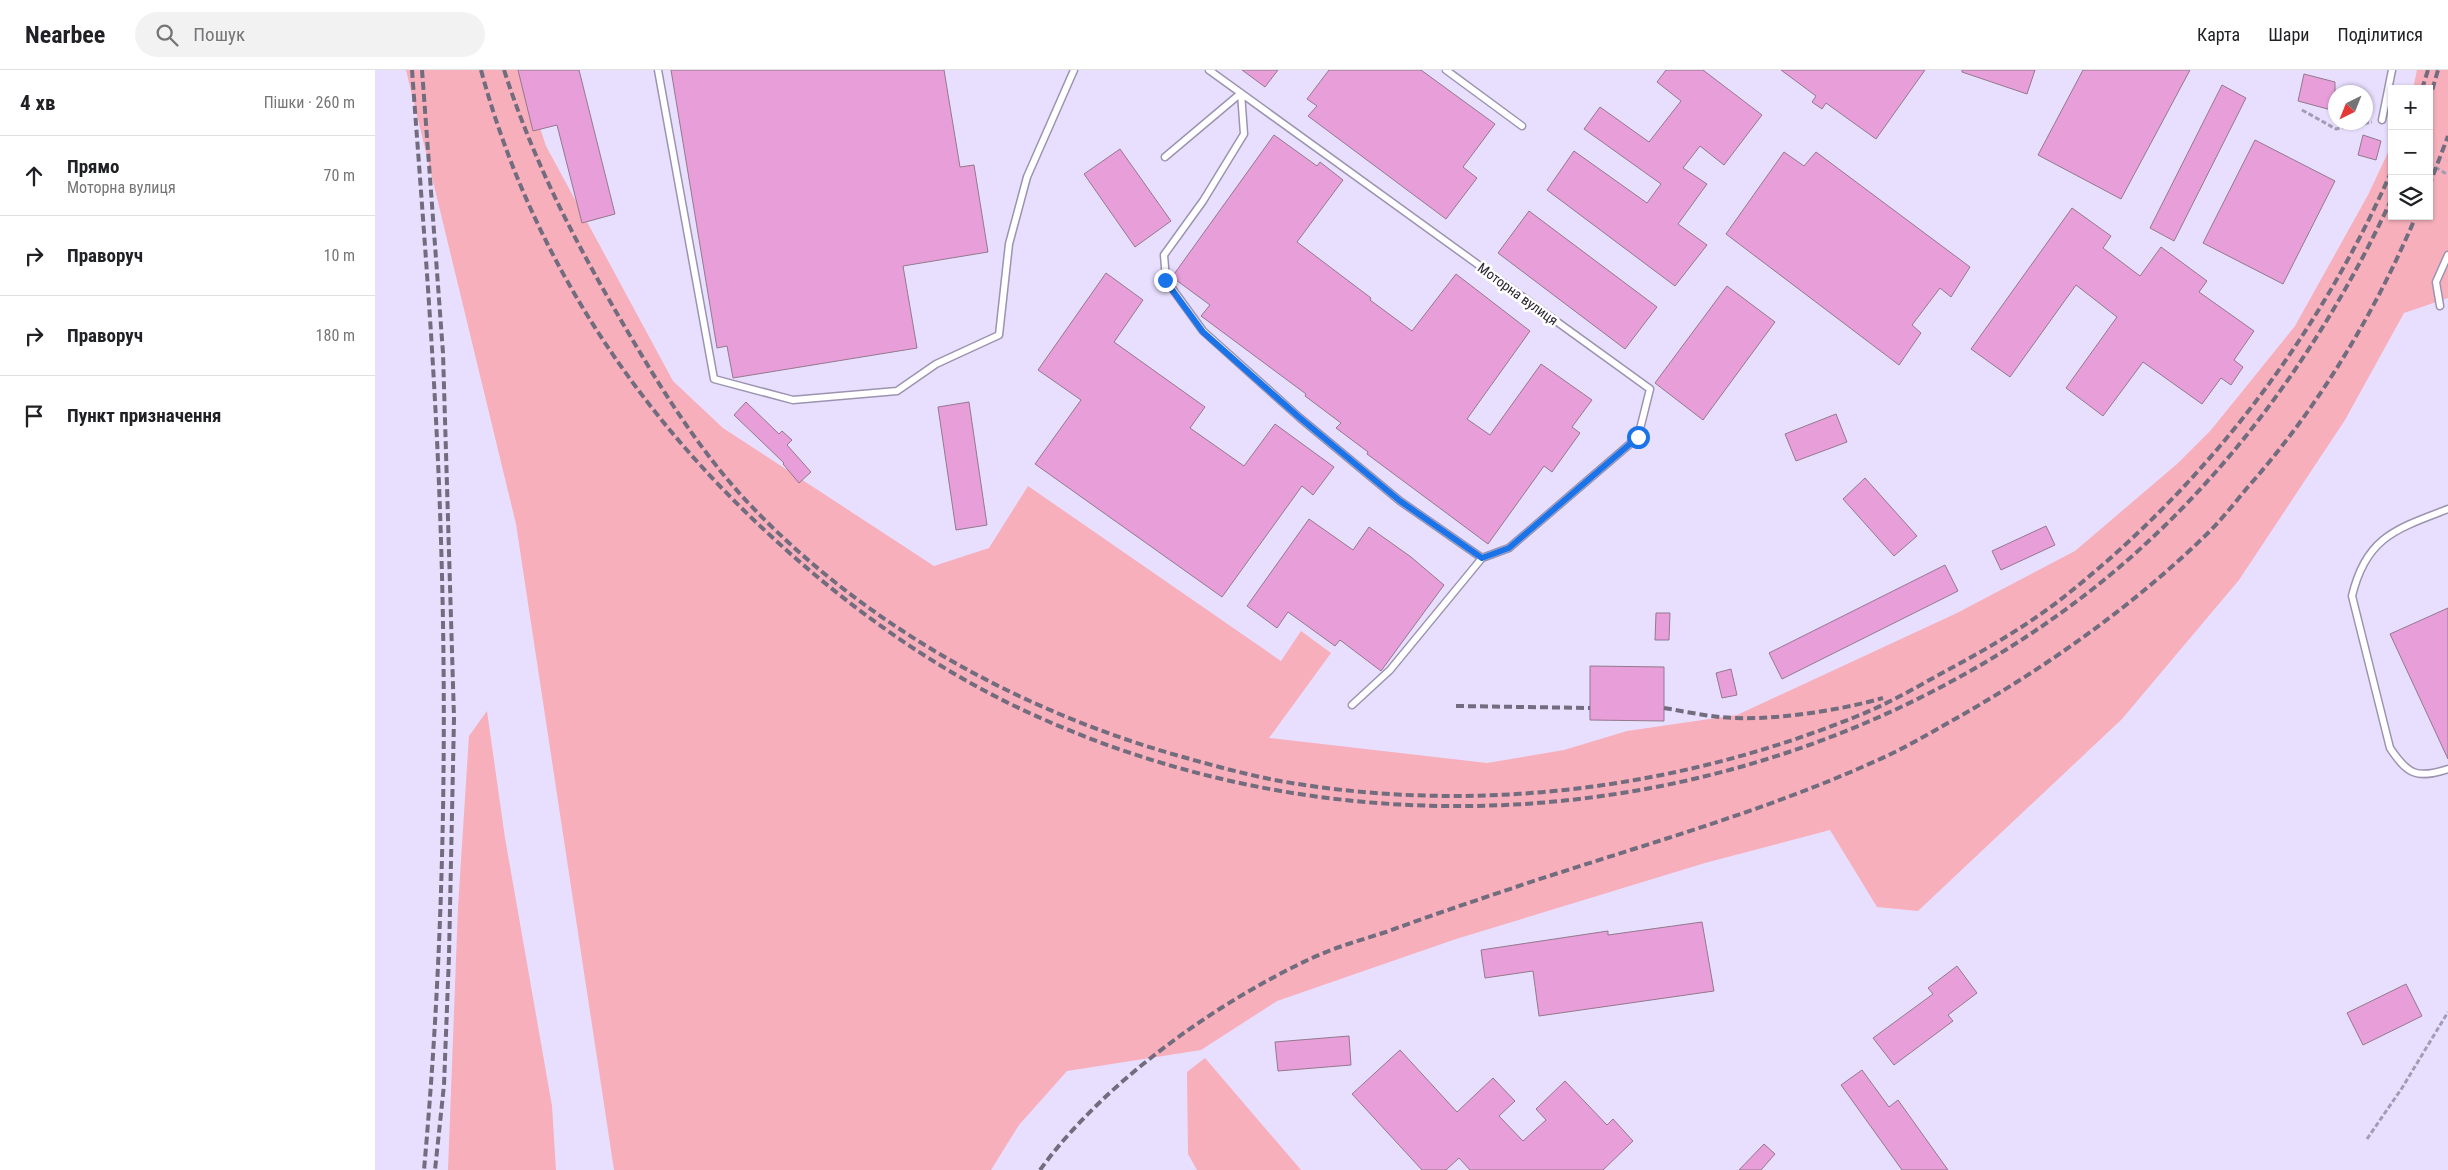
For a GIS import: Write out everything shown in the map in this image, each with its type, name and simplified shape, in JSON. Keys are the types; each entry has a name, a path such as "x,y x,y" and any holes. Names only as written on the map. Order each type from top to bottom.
{"lane":[{"path":"658,70 714,379 793,400 897,391 936,364 999,335 1009,244 1027,177 1074,70"},
{"name":"Моторна вулиця","path":"1209,70 1650,389 1638,437 1509,548 1482,558"},
{"path":"1446,70 1522,126"},
{"path":"2383,120 2392,70"},
{"path":"1165,156 1241,93"},
{"path":"1241,93 1244,134 1203,200 1164,255 1165,280 1203,332 1300,418 1400,501 1482,558 1390,670 1352,705"},
{"path":"2440,306 2436,282 2448,255"},
{"path":"2448,509 2396,530 2371,551 2357,574 2352,596 2390,748 2399,761 2411,772 2427,775 2448,768"}],"path":[{"path":"2302,110 2336,129 2383,120"},
{"path":"2433,166 2448,175"},
{"path":"2367,1139 2403,1088 2448,1012"}],"shaded area":[{"path":"406,70 521,70 546,146 673,381 723,428 934,566 989,548 1028,486 1281,661 1301,631 1331,653 1269,738 1487,763 1564,750 1627,731 1737,715 1957,613 2075,551 2177,464 2211,430 2295,326 2368,195 2388,152 2388,220 2433,220 2433,85 2414,85 2417,70 2448,70 2448,298 2404,313 2345,420 2239,580 2122,719 1918,911 1877,907 1830,830 1705,863 1456,939 1277,1001 1201,1050 1067,1071 1019,1125 991,1170 614,1170 516,524"},
{"path":"487,711 505,838 552,1106 556,1170 448,1170 458,907 469,736"},
{"path":"1205,1058 1301,1170 1197,1170 1188,1154 1187,1072"}],"building":[{"path":"518,70 579,70 615,214 582,223 557,125 533,131"},
{"path":"671,70 944,70 960,167 974,165 988,252 903,266 917,348 733,378 727,346 717,348"},
{"path":"1242,70 1278,70 1265,87"},
{"path":"1329,70 1421,70 1495,124 1463,167 1477,178 1446,219 1308,116 1317,106 1307,99"},
{"path":"1666,70 1703,70 1762,115 1724,165 1700,146 1683,168 1707,184 1678,224 1707,245 1675,286 1547,190 1574,151 1647,203 1661,184 1584,129 1600,107 1649,142 1681,101 1657,82"},
{"path":"1781,70 1925,70 1876,139 1826,103 1822,109 1812,102 1816,96"},
{"path":"1962,70 2035,70 2027,94 1962,72"},
{"path":"2083,70 2190,70 2121,199 2038,155"},
{"path":"2304,74 2335,82 2335,85 2328,85 2328,109 2298,101"},
{"path":"2222,85 2246,98 2174,241 2150,228"},
{"path":"1274,135 1317,166 1320,162 1343,180 1297,242 1371,298 1370,300 1412,331 1456,274 1530,331 1467,419 1490,435 1541,364 1592,400 1572,427 1580,433 1552,472 1544,466 1488,544 1367,454 1368,452 1336,428 1341,423 1305,396 1306,394 1201,316 1210,305 1172,277"},
{"path":"2363,135 2381,141 2376,160 2358,155"},
{"path":"2255,140 2335,181 2283,284 2203,243"},
{"path":"1120,149 1171,221 1135,247 1084,174"},
{"path":"1784,152 1804,166 1816,152 1970,267 1951,297 1940,288 1912,325 1921,333 1899,365 1726,234"},
{"path":"2072,208 2111,236 2103,248 2140,276 2161,247 2207,281 2199,292 2254,331 2234,360 2243,367 2231,385 2221,378 2202,404 2143,362 2103,416 2066,388 2117,317 2076,285 2010,377 1971,349"},
{"path":"1529,211 1657,307 1625,349 1498,253"},
{"path":"1106,273 1143,300 1114,342 1205,407 1190,428 1244,466 1275,424 1334,467 1313,495 1302,486 1222,597 1035,464 1081,400 1038,370"},
{"path":"1727,286 1775,322 1703,420 1655,383"},
{"path":"746,402 779,434 782,431 792,440 787,445 811,472 799,483 784,463 734,415"},
{"path":"969,402 987,525 956,530 938,407"},
{"path":"1836,414 1847,442 1796,461 1785,434"},
{"path":"1865,478 1917,536 1894,556 1843,499"},
{"path":"1309,519 1353,550 1369,527 1411,557 1444,585 1381,671 1340,640 1335,646 1288,612 1277,628 1247,606"},
{"path":"2046,526 2055,545 2001,570 1992,551"},
{"path":"1945,565 1958,591 1782,679 1769,653"},
{"path":"2448,608 2448,759 2390,634"},
{"path":"1656,613 1670,613 1669,640 1655,640"},
{"path":"1590,666 1664,667 1664,721 1590,720"},
{"path":"1731,669 1737,695 1722,698 1716,673"},
{"path":"1702,922 1714,991 1539,1016 1533,971 1485,978 1481,950 1608,931 1608,935"},
{"path":"1957,966 1977,993 1948,1015 1953,1021 1894,1065 1873,1038 1933,994 1928,988"},
{"path":"2406,984 2422,1016 2363,1045 2347,1013"},
{"path":"1349,1036 1351,1065 1278,1071 1275,1042"},
{"path":"1400,1050 1457,1112 1493,1078 1515,1101 1499,1116 1523,1141 1546,1120 1536,1109 1565,1081 1607,1125 1613,1119 1633,1141 1603,1170 1470,1170 1459,1158 1446,1170 1422,1170 1352,1094"},
{"path":"1862,1070 1889,1107 1898,1100 1948,1170 1902,1170 1841,1085"},
{"path":"1764,1144 1775,1154 1761,1170 1739,1170"}],"railway":[{"path":"412,70 435,401 444,690 441,882 432,1074 424,1170"},
{"path":"422,70 443,353 454,718 444,1085 435,1170"},
{"path":"481,70 501,135 526,197 554,258 588,316 625,372 666,425 710,476 758,524 850,603 883,628 951,672 987,692 1023,710 1153,760 1287,792 1424,806 1560,801 1695,779 1826,739 1952,681 2069,607 2121,566 2169,521 2214,474 2256,423 2295,369 2331,314 2363,257 2388,206"},
{"path":"504,70 530,141 577,241 613,306 674,407 705,451 738,492 801,554 849,593 900,630 954,662 1009,691 1066,717 1124,739 1207,764 1280,781 1353,791 1426,796 1499,795 1572,789 1644,778 1716,763 1786,742 1867,712 1993,645 2025,625 2070,592 2121,548 2169,502 2257,400 2295,346 2331,289 2363,231 2390,175"},
{"path":"2423,85 2428,70"},
{"path":"2433,87 2438,70"},
{"path":"2433,175 2448,136"},
{"path":"1040,1170 1095,1106 1163,1048 1237,998 1275,976 1339,947 1548,876 1739,815 1832,780 1917,740 2022,679 2087,635 2149,587 2207,534 2273,457 2321,393 2363,324 2400,253 2414,220"},
{"path":"1664,708 1720,717 1759,718 1824,711 1883,698"},
{"path":"1456,706 1590,708"}],"route":[{"path":"1165,280 1203,332 1300,418 1400,501 1482,558 1509,548 1638,437"}]}
